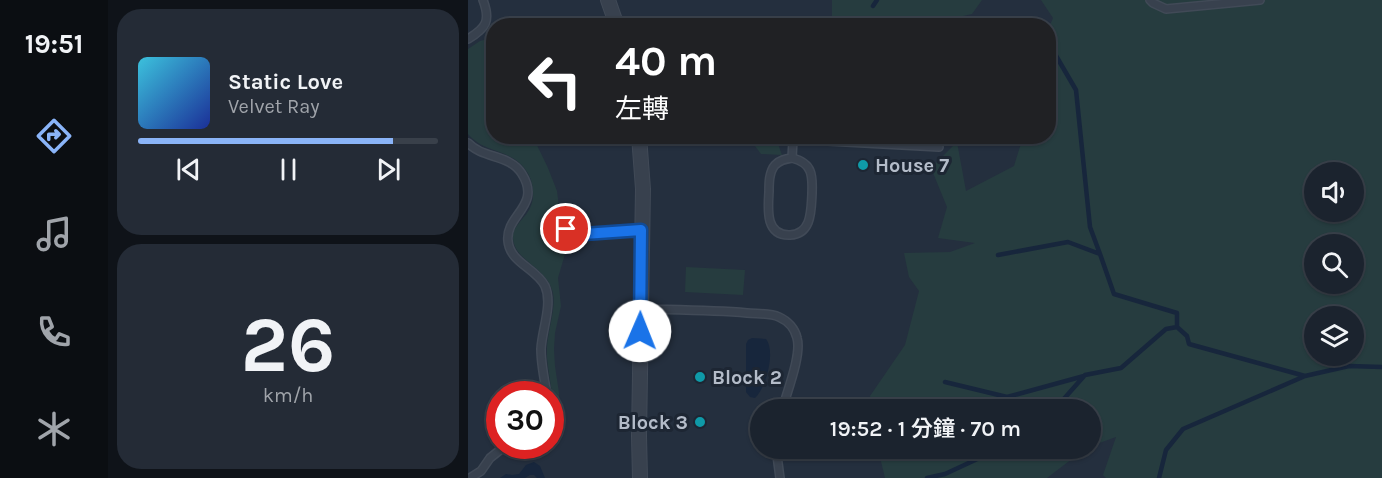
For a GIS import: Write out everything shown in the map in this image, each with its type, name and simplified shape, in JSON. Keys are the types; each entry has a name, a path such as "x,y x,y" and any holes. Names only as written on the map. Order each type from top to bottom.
{"street":[{"path":"608,0 614,18"},
{"path":"640,144 643,189 638,457 640,478"}],"lane":[{"path":"483,0 488,18"},
{"path":"1150,0 1166,9 1260,0"},
{"path":"468,39 481,31 486,23"},
{"path":"468,142 481,153 504,159 514,165 522,173 526,183 525,205 512,222 508,232 508,242 511,252 541,280 548,296 542,349 544,381"},
{"path":"792,158 793,144"},
{"path":"876,144 939,147"},
{"path":"792,158 807,165 811,172 811,215 803,230 788,235 773,228 769,221 769,178 771,170 777,163 792,158"},
{"path":"566,229 584,234 641,230"},
{"path":"640,309 771,315 787,322 798,338 799,347 785,399"},
{"path":"470,478 481,471 489,459"},
{"path":"778,459 780,478"}],"green space":[{"path":"832,0 982,0 972,14 954,18 832,18"},
{"path":"1041,0 1382,0 1382,478 1106,478 1103,475 1116,437 1101,442 1101,399 870,399 870,396 905,345 919,291 909,277 904,253 950,252 975,243 938,238 947,207 931,168 955,144 957,144 966,191 1014,166 1021,144 1056,144 1056,18 1053,18"},
{"path":"486,39 486,144 536,144 557,191 565,254 558,278 561,306 554,349 557,381 550,381 547,353 553,293 550,284 519,253 513,239 515,230 532,203 532,183 528,173 519,162 482,145 468,134 468,49"},
{"path":"778,144 782,155 761,154 755,146"},
{"path":"686,267 745,270 743,295 685,292"},
{"path":"880,459 1072,459 1047,478 885,478"}],"water":[{"path":"752,338 766,339 770,352 766,378 755,398 750,397 746,392 746,344"},
{"path":"534,462 540,466 545,478 530,475 525,478 500,478 506,474 519,474 526,465"}],"waterway":[{"path":"873,6 877,0"},
{"path":"1056,56 1076,90 1090,227 1100,254"},
{"path":"998,255 1068,242 1100,254 1114,294 1177,313 1177,327"},
{"path":"1064,399 1085,375 1121,368 1166,329 1177,327 1187,336 1189,344 1305,376 1349,366 1382,367"},
{"path":"945,382 1007,397 1084,376"},
{"path":"1159,478 1166,450 1183,429 1305,376"},
{"path":"927,478 945,474 977,459"}],"place":[{"name":"House 7","path":"863,165"},
{"name":"Block 2","path":"700,377"},
{"name":"Block 3","path":"700,422"}],"route":[{"path":"566,229 584,234 641,230 640,331"}]}
